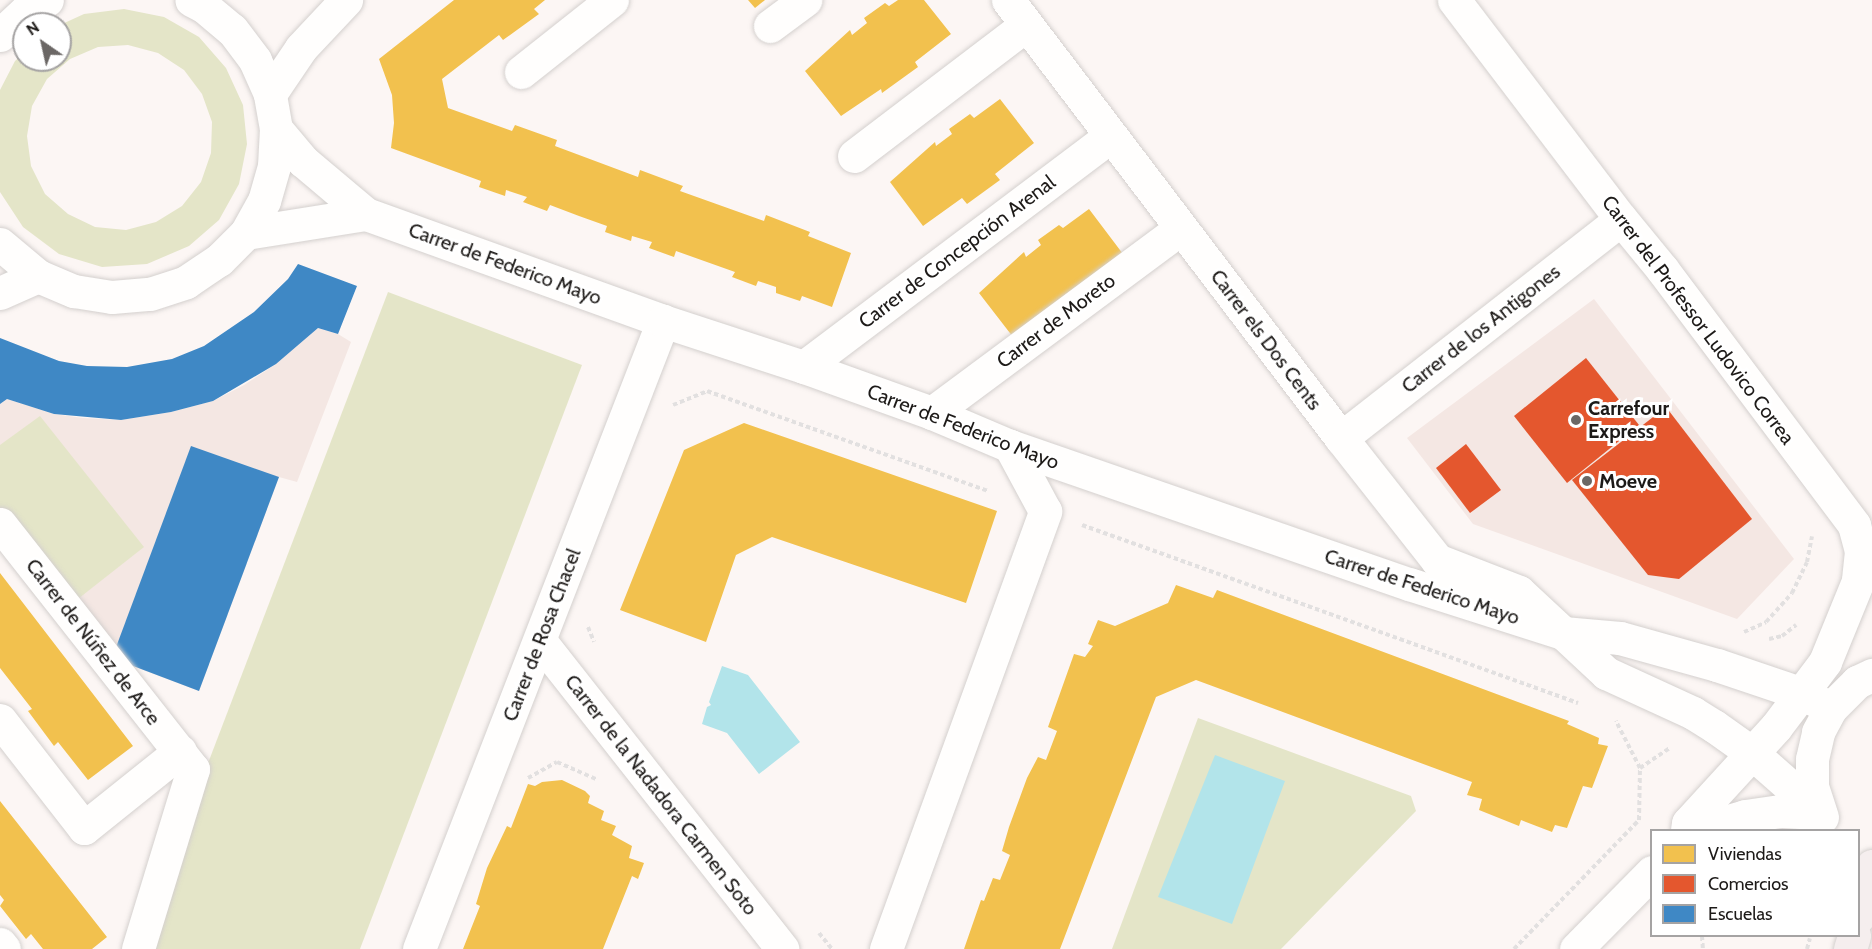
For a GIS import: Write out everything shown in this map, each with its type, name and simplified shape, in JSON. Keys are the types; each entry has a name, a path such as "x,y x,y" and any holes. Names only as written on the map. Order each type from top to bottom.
{"main road":[{"path":"1860,910 1872,866"}],"street":[{"path":"0,35 25,12 47,0"},
{"path":"270,94 301,48 346,0"},
{"path":"520,72 612,0"},
{"path":"770,26 805,0"},
{"name":"Carrer del Professor Ludovico Correa","path":"1454,0 1621,219 1669,278 1854,525 1861,551 1858,580 1825,662 1817,701"},
{"path":"0,243 38,276 74,291 112,297 150,294 186,282 219,260 246,233 264,201 274,166 276,129 270,94 255,60 232,30 204,2"},
{"path":"854,156 1017,13"},
{"name":"Carrer els Dos Cents","path":"1017,13 1341,438 1437,560 1519,592 1563,633"},
{"name":"Carrer de Federico Mayo","path":"276,129 303,161 366,214 663,321 804,367 932,413 1010,447 1409,584 1563,633 1620,638 1717,664 1817,701"},
{"name":"Carrer de Concepción Arenal","path":"804,367 1110,136"},
{"name":"Carrer de Federico Mayo","path":"246,233 366,214"},
{"name":"Carrer de los Antigones","path":"1341,438 1621,219"},
{"name":"Carrer de Moreto","path":"932,413 1181,228"},
{"path":"0,293 38,276"},
{"name":"Carrer de Rosa Chacel","path":"419,949 663,321"},
{"path":"886,949 1045,511 1010,447"},
{"name":"Carrer de Núñez de Arce","path":"0,524 194,769 138,949"},
{"name":"Carrer de Federico Mayo","path":"1563,633 1606,673 1693,713 1752,753 1826,822"},
{"name":"Carrer de la Nadadora Carmen Soto","path":"540,641 782,949"},
{"path":"1687,829 1688,823 1752,753 1817,701 1872,675"},
{"path":"1817,701 1818,732 1812,759 1812,787 1826,822"},
{"path":"0,720 84,828 171,741"},
{"path":"1714,829 1728,821 1745,816 1780,811 1826,822"},
{"path":"1576,949 1650,874"},
{"path":"0,944 4,949"}],"path":[{"path":"668,407 707,391 989,491"},
{"path":"1045,511 1580,704"},
{"path":"1736,636 1766,622 1792,593 1807,562 1810,540 1815,532"},
{"path":"585,621 597,649"},
{"path":"1514,949 1639,820 1640,768 1613,716"},
{"path":"1640,768 1678,742"},
{"path":"521,782 557,762 605,783"},
{"path":"818,930 832,949"}],"shaded area":[{"name":"Moeve","path":"1594,299 1794,559 1737,619 1473,524 1407,438"},
{"path":"318,328 338,334 351,342 297,482 279,477 199,691 112,658 0,518 0,404 7,399 54,414 121,420 171,412 213,401 244,385 276,364"}],"green space":[{"path":"124,9 164,17 199,37 226,68 243,105 247,144 239,184 219,220 189,246 147,264 102,267 59,254 23,227 0,192 0,90 12,67 12,72 55,72 47,79 32,106 27,136 31,166 45,194 68,214 95,227 126,230 156,222 182,206 201,182 211,153 212,122 202,94 184,70 158,53 128,45 98,47 72,58 72,20 84,14"},
{"path":"388,292 582,365 360,949 137,949"},
{"path":"40,416 144,547 69,606 0,512 0,445"},
{"path":"1198,718 1411,796 1416,811 1281,949 1112,949"}],"water":[{"path":"722,666 748,675 800,742 759,774 727,733 702,724 707,707 711,705 709,702"},
{"path":"1215,755 1285,781 1232,924 1158,897"}],"building: Viviendas":[{"path":"454,0 545,0 534,9 539,14 503,40 499,35 442,79 448,108 512,131 515,125 557,140 555,146 638,177 640,170 683,186 680,191 764,221 766,215 810,232 808,236 851,253 832,307 802,296 800,301 776,293 776,287 758,281 756,286 732,277 735,272 676,251 674,257 649,248 652,242 632,236 631,241 605,232 607,226 550,205 547,211 523,202 527,197 506,190 505,196 479,187 481,181 391,148 394,123 392,95 379,59"},
{"path":"748,0 765,0 755,8"},
{"path":"898,0 924,0 951,34 915,62 918,67 882,93 881,89 841,116 805,71 850,30 852,35 867,23 864,18 885,3 889,6"},
{"path":"1000,99 1034,143 995,174 1000,180 967,204 962,198 923,226 890,182 935,142 936,146 952,134 949,129 970,114 974,118"},
{"path":"1089,209 1123,254 1013,337 979,293 1024,252 1026,257 1041,245 1038,240 1059,225 1063,228"},
{"path":"744,423 997,511 966,603 772,537 736,555 706,642 620,610 684,450"},
{"path":"0,573 133,746 88,780 58,742 54,746 28,711 32,709 0,668"},
{"path":"1176,585 1213,598 1217,590 1569,721 1567,724 1599,738 1598,744 1608,746 1592,788 1583,786 1567,828 1555,825 1552,832 1521,820 1519,826 1479,810 1482,799 1467,795 1472,782 1196,680 1156,697 1060,949 964,949 981,900 984,901 993,878 1000,880 1010,855 1002,851 1027,778 1038,757 1046,760 1057,731 1048,727 1074,654 1085,657 1093,646 1088,644 1098,620 1115,626 1168,603"},
{"path":"562,780 585,791 590,796 588,803 604,811 601,820 616,826 612,835 632,846 629,858 644,863 638,879 632,876 603,949 463,949 480,906 476,904 487,868 507,826 511,828 528,784 535,786 542,782"},
{"path":"0,801 107,937 92,949 43,949 31,934 26,939 0,906 4,900 0,895"}],"building: Comercios":[{"name":"Carrefour Express","path":"1586,358 1639,425 1567,483 1514,416"},
{"path":"1666,407 1752,519 1679,579 1648,575 1572,480"},
{"path":"1466,444 1501,490 1470,513 1436,468"}],"building: Escuelas":[{"path":"298,264 357,286 338,334 318,328 276,364 213,401 171,412 121,420 54,414 7,399 0,404 0,338 59,361 87,366 127,367 172,359 204,346 254,312 288,279"},
{"path":"191,446 279,477 199,691 112,658"}],"place":[{"name":"Carrefour Express","path":"1576,420"},
{"name":"Moeve","path":"1587,481"}]}
